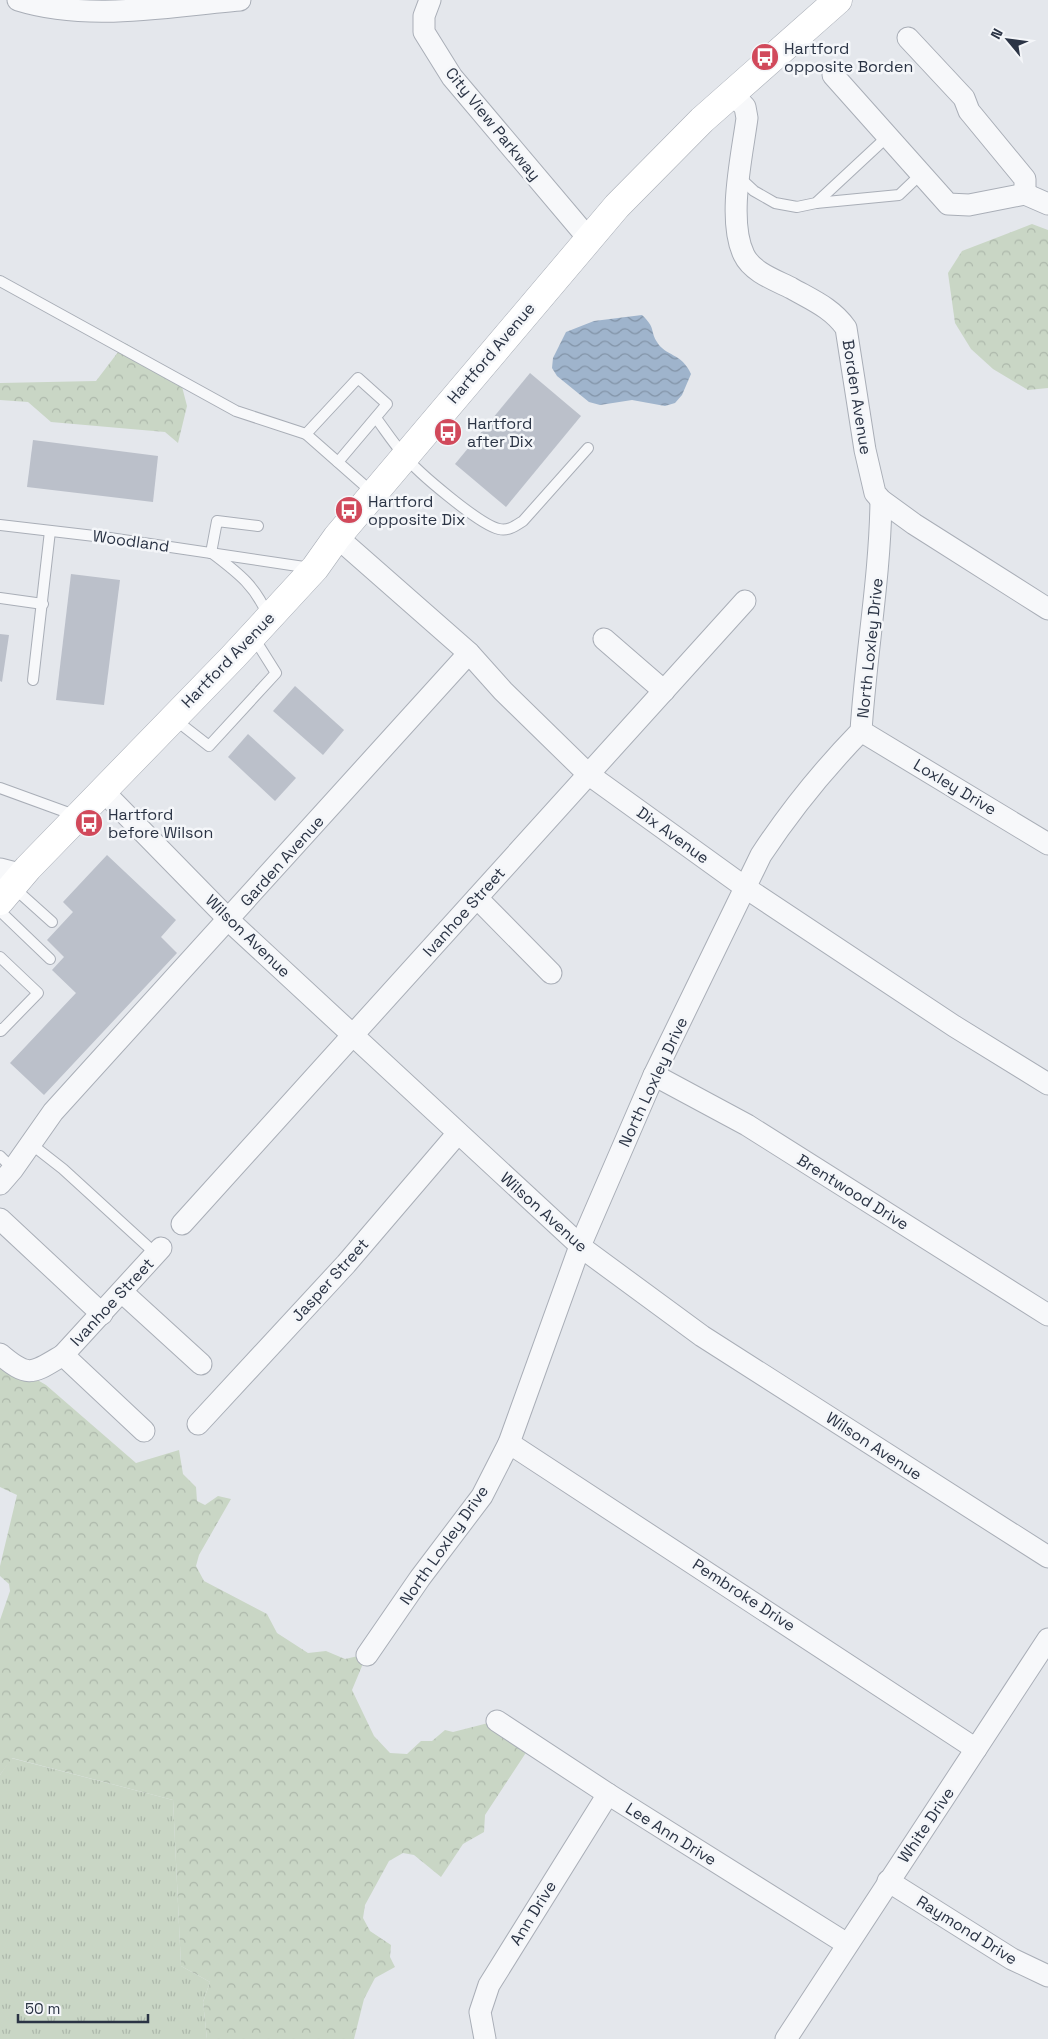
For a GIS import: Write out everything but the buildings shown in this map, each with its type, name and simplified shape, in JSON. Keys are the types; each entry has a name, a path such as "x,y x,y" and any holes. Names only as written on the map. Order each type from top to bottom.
{"main road":[{"name":"Hartford Avenue","path":"9,883 77,816 315,568 337,537 373,493 588,238 674,147 732,92 838,0"}],"street":[{"path":"18,0 37,6 90,12 240,0"},
{"name":"City View Parkway","path":"427,1 424,16 424,32 452,77 588,238"},
{"path":"908,38 964,98 969,111 1025,179 1025,194"},
{"path":"833,75 948,204 969,205 1025,194 1048,204"},
{"name":"Borden Avenue","path":"732,92 745,107 747,118 737,222 744,257 756,269 837,315 846,328 871,480 875,492 881,500"},
{"path":"881,500 1048,609"},
{"name":"North Loxley Drive","path":"367,1655 420,1578 482,1496 510,1443 580,1246 654,1075 761,855 778,829 861,731 865,679 880,555 881,500"},
{"name":"Dix Avenue","path":"337,537 469,654 503,691 588,774 746,888 954,1026 1048,1084"},
{"name":"Ivanhoe Street","path":"182,1224 745,601"},
{"path":"604,639 664,691"},
{"name":"Garden Avenue","path":"4,1170 31,1144 52,1112 469,654"},
{"name":"Loxley Drive","path":"861,731 1048,844"},
{"name":"Wilson Avenue","path":"102,790 229,919 580,1246 702,1336 1048,1557"},
{"path":"477,898 551,973"},
{"name":"Brentwood Drive","path":"654,1075 746,1124 1048,1315"},
{"name":"Jasper Street","path":"198,1424 346,1264 458,1133"},
{"path":"0,1219 102,1314"},
{"name":"Ivanhoe Street","path":"0,1354 16,1368 29,1372 39,1369 63,1355 159,1251"},
{"path":"122,1292 201,1364"},
{"path":"63,1355 144,1431"},
{"name":"Pembroke Drive","path":"510,1443 976,1749"},
{"name":"White Drive","path":"786,2039 1048,1639"},
{"name":"Lee Ann Drive","path":"497,1721 608,1794 847,1944"},
{"name":"Ann Drive","path":"485,2039 480,2012 489,1985 608,1794"},
{"name":"Raymond Drive","path":"888,1881 1012,1959 1048,1976"}],"lane":[{"path":"816,203 887,137"},
{"path":"740,178 754,191 775,203 797,207 816,203 899,195 921,174"},
{"path":"0,281 236,412 306,434 373,493"},
{"path":"306,434 358,378 387,404 338,462"},
{"path":"376,418 404,456 481,521 500,529 511,529 523,521 588,448"},
{"path":"211,553 217,521 258,526"},
{"name":"Woodland","path":"0,525 315,568"},
{"path":"33,680 50,531"},
{"name":"Woodland","path":"172,718 209,746 276,673 260,627 259,596 244,578 211,553"},
{"path":"0,598 42,604"},
{"path":"0,788 77,816"},
{"path":"9,883 52,922"},
{"path":"0,911 50,959"},
{"path":"0,957 38,993 2,1030 0,1029"},
{"path":"31,1144 159,1251"}],"green space":[{"path":"1032,224 1048,230 1048,388 1028,390 993,369 971,349 955,323 948,273 962,251"},
{"path":"125,343 179,375 187,406 178,443 165,432 51,422 28,402 0,400 0,383 96,381"},
{"path":"0,1348 136,1463 179,1450 183,1474 196,1487 197,1501 205,1505 218,1496 231,1499 199,1555 196,1566 204,1581 267,1614 277,1633 308,1653 326,1651 345,1659 367,1654 352,1690 374,1736 390,1753 407,1754 421,1741 432,1741 445,1730 453,1732 496,1721 531,1745 485,1815 484,1832 463,1844 441,1877 414,1855 403,1853 389,1861 365,1905 363,1918 370,1931 391,1945 390,1957 395,1967 375,1978 364,1999 354,2039 207,2039 203,2002 210,1982 181,1966 173,1800 12,1758 0,1775 0,1620 10,1591 9,1584 0,1576 0,1566 17,1495 0,1487"},
{"path":"11,1758 173,1800 181,1966 210,1982 203,2002 207,2039 0,2039 0,1775"}],"water":[{"path":"642,315 651,326 660,347 683,362 691,374 682,395 675,403 665,406 632,400 600,405 589,402 557,376 552,368 553,358 566,332 594,321"}],"place":[{"name":"Hartford opposite Borden","path":"765,57"},
{"name":"Hartford after Dix","path":"448,432"},
{"name":"Hartford opposite Dix","path":"349,510"},
{"name":"Hartford before Wilson","path":"89,823"}]}
